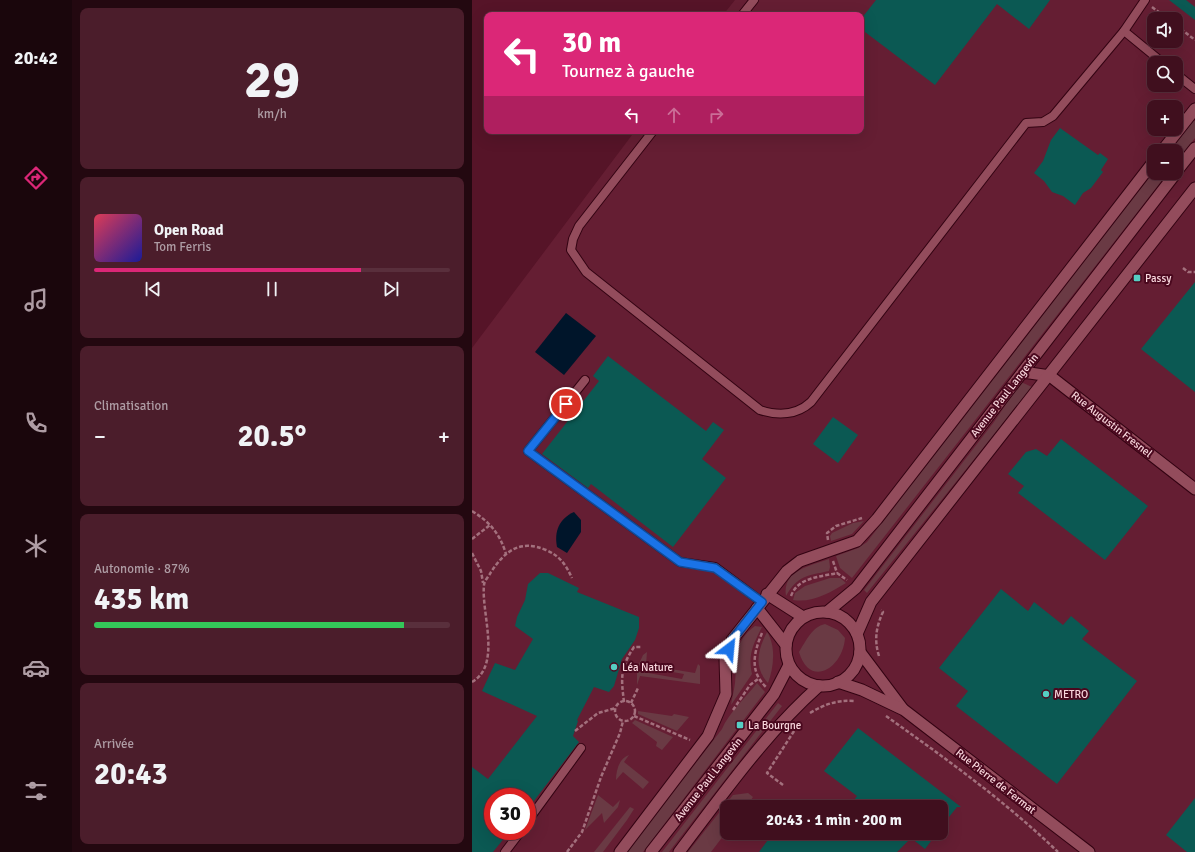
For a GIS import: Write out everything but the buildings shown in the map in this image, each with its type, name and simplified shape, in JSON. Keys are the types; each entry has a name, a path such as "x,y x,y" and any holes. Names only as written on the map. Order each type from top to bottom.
{"main road":[{"path":"1168,144 1195,109"},
{"name":"Avenue Paul Langevin","path":"1183,164 1195,148"},
{"path":"620,852 708,736 726,694 726,658 732,640 787,571 800,561 857,541 877,519 1147,170"},
{"name":"Avenue Paul Langevin","path":"827,612 856,588 1171,180"},
{"path":"857,634 871,602 1050,376 1195,188"},
{"name":"Rue Augustin Fresnel","path":"1023,372 1050,376 1195,489"},
{"path":"762,602 803,617"},
{"path":"762,602 786,645"},
{"path":"827,612 839,615 850,623 857,634 860,652 853,670 838,682 819,686 807,682 797,675 789,665 786,655 786,645 788,634 794,624 803,617 814,613 827,612"},
{"name":"Rue Pierre de Fermat","path":"860,652 904,710"},
{"name":"Avenue Paul Langevin","path":"651,852 774,694 789,665"},
{"name":"Rue Pierre de Fermat","path":"838,682 862,690 904,710 1089,852"},
{"name":"Avenue Paul Langevin","path":"679,852 742,769 791,711 819,686"}],"lane":[{"path":"744,12 754,0"},
{"path":"651,134 579,226 573,239 571,250 586,272 760,410 772,414 789,413 804,409 811,402 1026,123 1043,122 1053,116 1124,31 1145,1"},
{"path":"1124,31 1154,56"},
{"path":"1183,80 1195,89"},
{"path":"585,380 528,451 680,562 715,568 762,602"},
{"path":"536,810 582,748"},
{"path":"505,852 514,840"}],"path":[{"path":"1145,1 1159,12"},
{"path":"1183,31 1195,40"},
{"path":"1183,268 1188,272 1195,272"},
{"path":"472,511 497,532 506,554"},
{"path":"472,539 490,525"},
{"path":"483,584 500,559 517,546 539,547 554,554 566,564 572,578"},
{"path":"472,553 481,571 489,649 485,669 472,682"},
{"path":"790,599 794,589 804,581 838,573 849,581"},
{"path":"879,607 883,612 877,625 876,635 880,657"},
{"path":"764,629 754,651 758,679 767,687"},
{"path":"624,702 621,678 626,659 634,647 642,647"},
{"path":"731,714 750,685 758,679"},
{"path":"630,703 638,688"},
{"path":"805,717 822,705 837,701 856,702"},
{"path":"575,731 598,713 616,708 624,702 630,703 634,708 634,716"},
{"path":"616,708 618,717 623,721 629,720 634,716"},
{"path":"881,713 929,747 1028,823 1058,852"},
{"path":"634,716 690,740 694,735"},
{"path":"567,852 582,832 601,777 620,733 623,721"},
{"path":"783,785 767,773 800,721"}],"shaded area":[{"path":"735,0 1195,0 1195,852 472,852 472,348 633,134 864,134 864,12 725,12"},
{"path":"1193,121 1195,121 1195,138 1183,153 1183,144 1175,144 1181,136 1183,136 1183,134"},
{"path":"1147,180 1163,180 852,578 840,568 836,556 858,548 867,542"},
{"path":"1021,382 1032,387 867,593 864,590 994,422"},
{"path":"864,521 852,534 831,541 830,536 832,533 853,523"},
{"path":"829,559 829,571 799,580 790,589 786,596 788,580 793,575 799,570"},
{"path":"830,578 840,578 846,583 827,594 814,599 800,601 793,600 795,593 805,586"},
{"path":"825,624 838,630 845,638 843,649 839,658 825,670 818,672 811,670 804,663 799,652 813,631"},
{"path":"755,626 762,627 752,650 752,674 731,705 735,683 736,659 740,645 743,638"},
{"path":"767,632 773,650 773,664 768,683 760,670 758,658 761,645"},
{"path":"647,652 646,665 695,673 698,664 700,666 700,684 640,676 637,685 637,671 682,679 684,674 638,666 643,655"},
{"path":"757,683 765,692 643,852 627,852 722,729 733,712"},
{"path":"778,703 782,706 669,852 662,852"},
{"path":"638,711 672,716 674,714 689,717 677,731 638,714"},
{"path":"635,720 673,737 662,750 656,746 657,742 632,723"},
{"path":"629,755 624,762 649,782 643,789 623,772 616,780 617,769 620,762"},
{"path":"748,793 753,797 751,800 729,800 733,795"},
{"path":"598,795 613,807 620,800 618,807 604,823 602,813 585,830"},
{"path":"630,807 634,809 603,852 594,852"},
{"path":"720,811 720,840 711,852 688,852"}],"water":[{"path":"566,313 596,336 564,375 535,352"},
{"path":"574,512 581,520 581,532 567,553 557,547 556,536 561,522"}],"place":[{"name":"Passy","path":"1137,278"},
{"name":"Léa Nature","path":"614,667"},
{"name":"METRO","path":"1046,694"},
{"name":"La Bourgne","path":"740,725"}],"route":[{"path":"566,404 528,451 680,562 715,568 762,602 732,640 729,649"}]}
